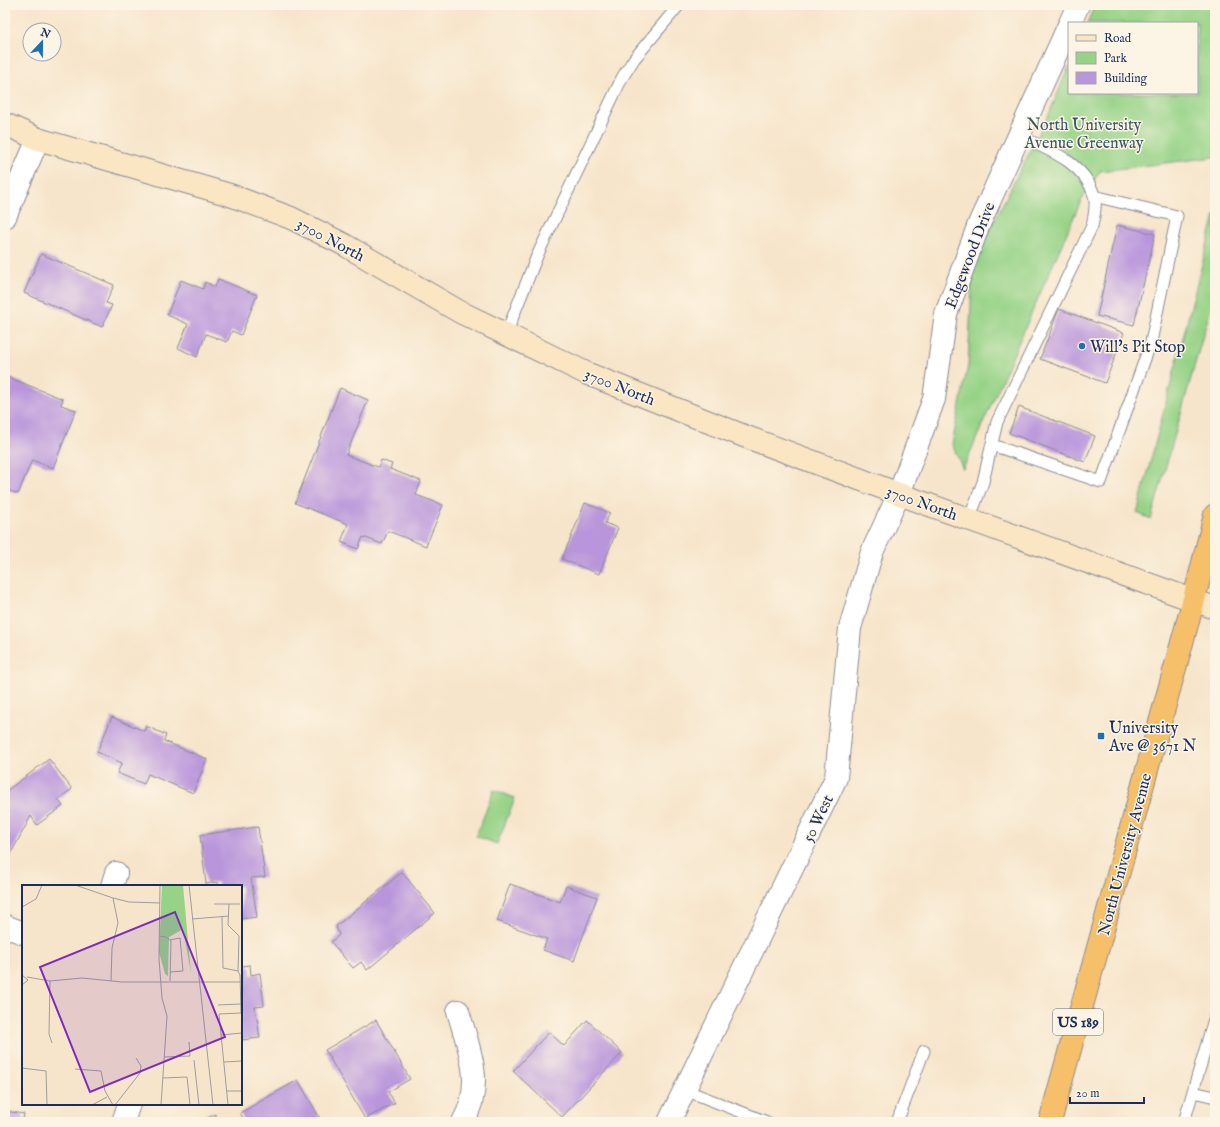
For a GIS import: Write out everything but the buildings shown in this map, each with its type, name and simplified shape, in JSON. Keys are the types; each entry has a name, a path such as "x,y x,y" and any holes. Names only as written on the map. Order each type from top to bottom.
{"highway":[{"name":"North University Avenue","path":"1050,1122 1194,599 1215,515"}],"main road":[{"name":"3700 North","path":"5,124 38,139 230,194 291,218 343,244 460,312 588,374 744,436 898,494 1194,599 1215,608"}],"street":[{"name":"Edgewood Drive","path":"1071,22 1078,5"},
{"name":"Edgewood Drive","path":"898,494 934,399 946,314 979,224 1068,28"},
{"path":"5,217 38,139"},
{"name":"50 West","path":"669,1122 836,778 850,628 872,552 898,494"},
{"path":"5,926 22,933"},
{"path":"458,1011 474,1069 475,1088 470,1110 463,1122"},
{"path":"123,1122 129,1105"}],"lane":[{"path":"506,334 537,256 622,78 634,59 679,5"},
{"path":"969,520 984,482 997,422 1092,226 1095,211 1094,196 1088,183 1070,162 1019,136"},
{"path":"992,445 1101,482 1151,342 1177,216 1094,196"},
{"path":"1184,1122 1215,1016"},
{"path":"897,1122 924,1051"},
{"path":"685,1090 767,1122"},
{"path":"1193,1092 1215,1097"}],"green space":[{"name":"North University Avenue Greenway","path":"1095,5 1215,5 1215,157 1100,171 1080,203 963,469 952,444 968,365 973,262 1049,114 1068,68 1068,94 1198,94 1198,22 1087,22"},
{"path":"1215,215 1215,293 1151,519 1137,513"},
{"path":"494,790 515,798 497,844 476,836"}],"place":[{"name":"Will's Pit Stop","path":"1082,346"},
{"name":"University Ave @ 3671 N","path":"1101,736"}]}
